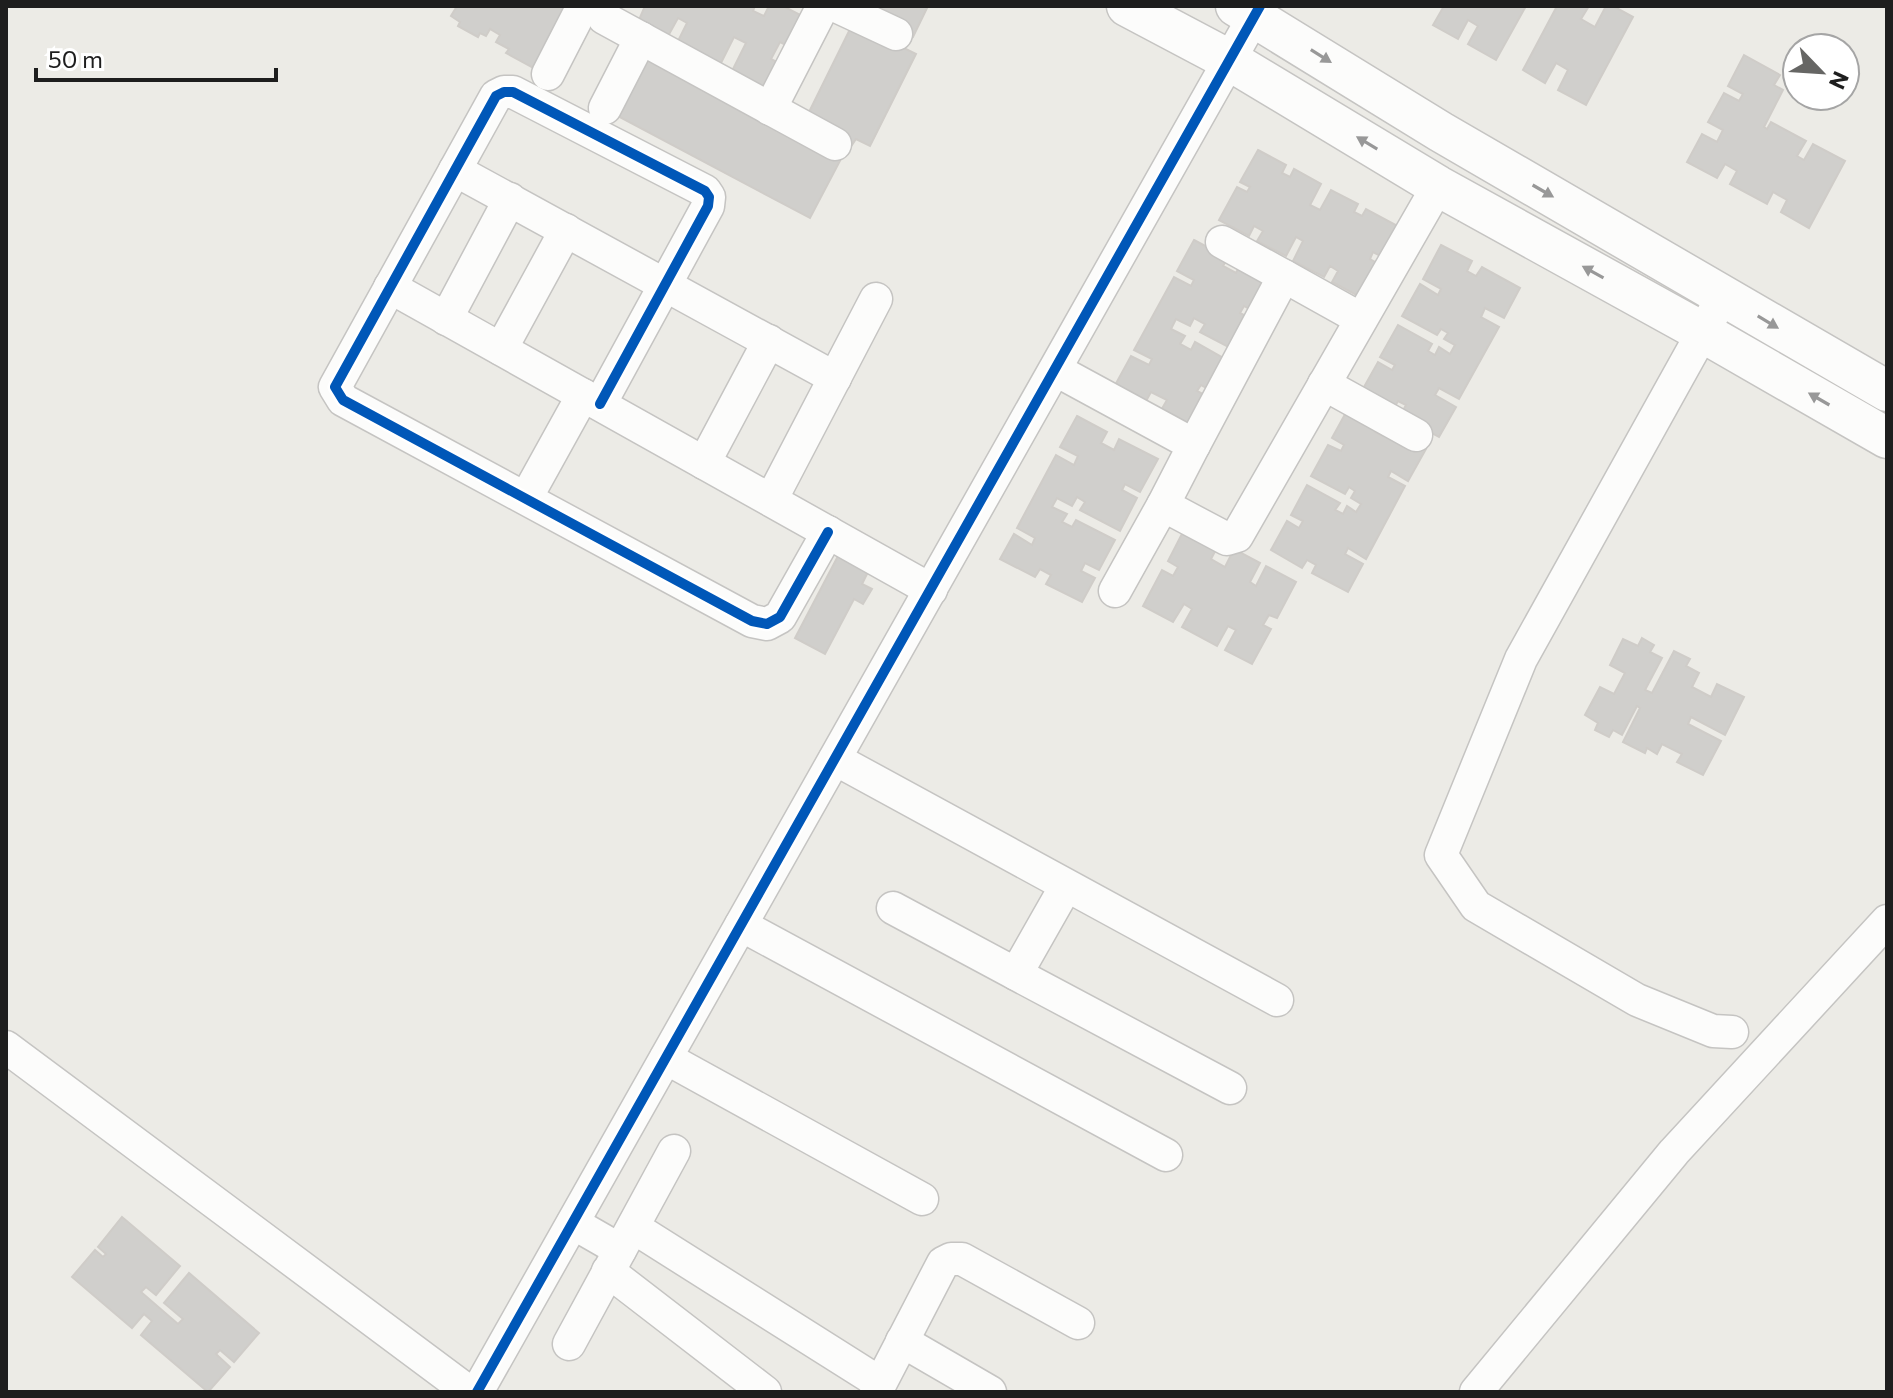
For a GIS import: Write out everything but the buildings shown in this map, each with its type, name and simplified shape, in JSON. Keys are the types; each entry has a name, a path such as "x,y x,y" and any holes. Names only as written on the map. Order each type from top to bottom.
{"street":[{"path":"770,109 823,6"},
{"path":"836,6 896,34"},
{"path":"1127,6 1229,60 1438,186 1887,438"},
{"path":"548,74 595,9 641,38 835,144"},
{"path":"477,1392 1056,370 1229,60 1250,9 1441,132 1887,391"},
{"path":"605,108 641,38"},
{"path":"526,498 665,284 708,206 709,197 705,191 513,92 504,92 496,96 390,287 335,387 337,394 343,400 752,621 767,624 780,617 828,532"},
{"path":"455,170 835,378"},
{"path":"1163,505 1227,539 1237,536 1438,186"},
{"path":"446,319 510,199"},
{"path":"501,349 566,230"},
{"path":"1222,242 1361,319"},
{"path":"1115,591 1284,276"},
{"path":"390,287 931,590"},
{"path":"1721,294 1704,333 1521,659 1441,855 1476,906 1637,1000 1713,1031 1732,1032"},
{"path":"771,500 876,299"},
{"path":"704,463 769,341"},
{"path":"1056,370 1194,445"},
{"path":"1324,384 1416,435"},
{"path":"835,759 1277,1000"},
{"path":"1016,974 1066,886"},
{"path":"893,908 1230,1088"},
{"path":"1476,1392 1674,1152 1887,921"},
{"path":"741,925 1166,1155"},
{"path":"6,1047 469,1392"},
{"path":"666,1058 922,1199"},
{"path":"569,1344 674,1151"},
{"path":"573,1223 878,1388 943,1263 951,1259 962,1259 1078,1323"},
{"path":"620,1250 765,1392"},
{"path":"902,1341 990,1392"}],"cycle path":[{"path":"477,1392 1260,6"},
{"path":"600,404 708,206 709,197 705,191 513,92 504,92 496,96 335,387 343,400 752,621 767,624 780,617 828,532"}]}
